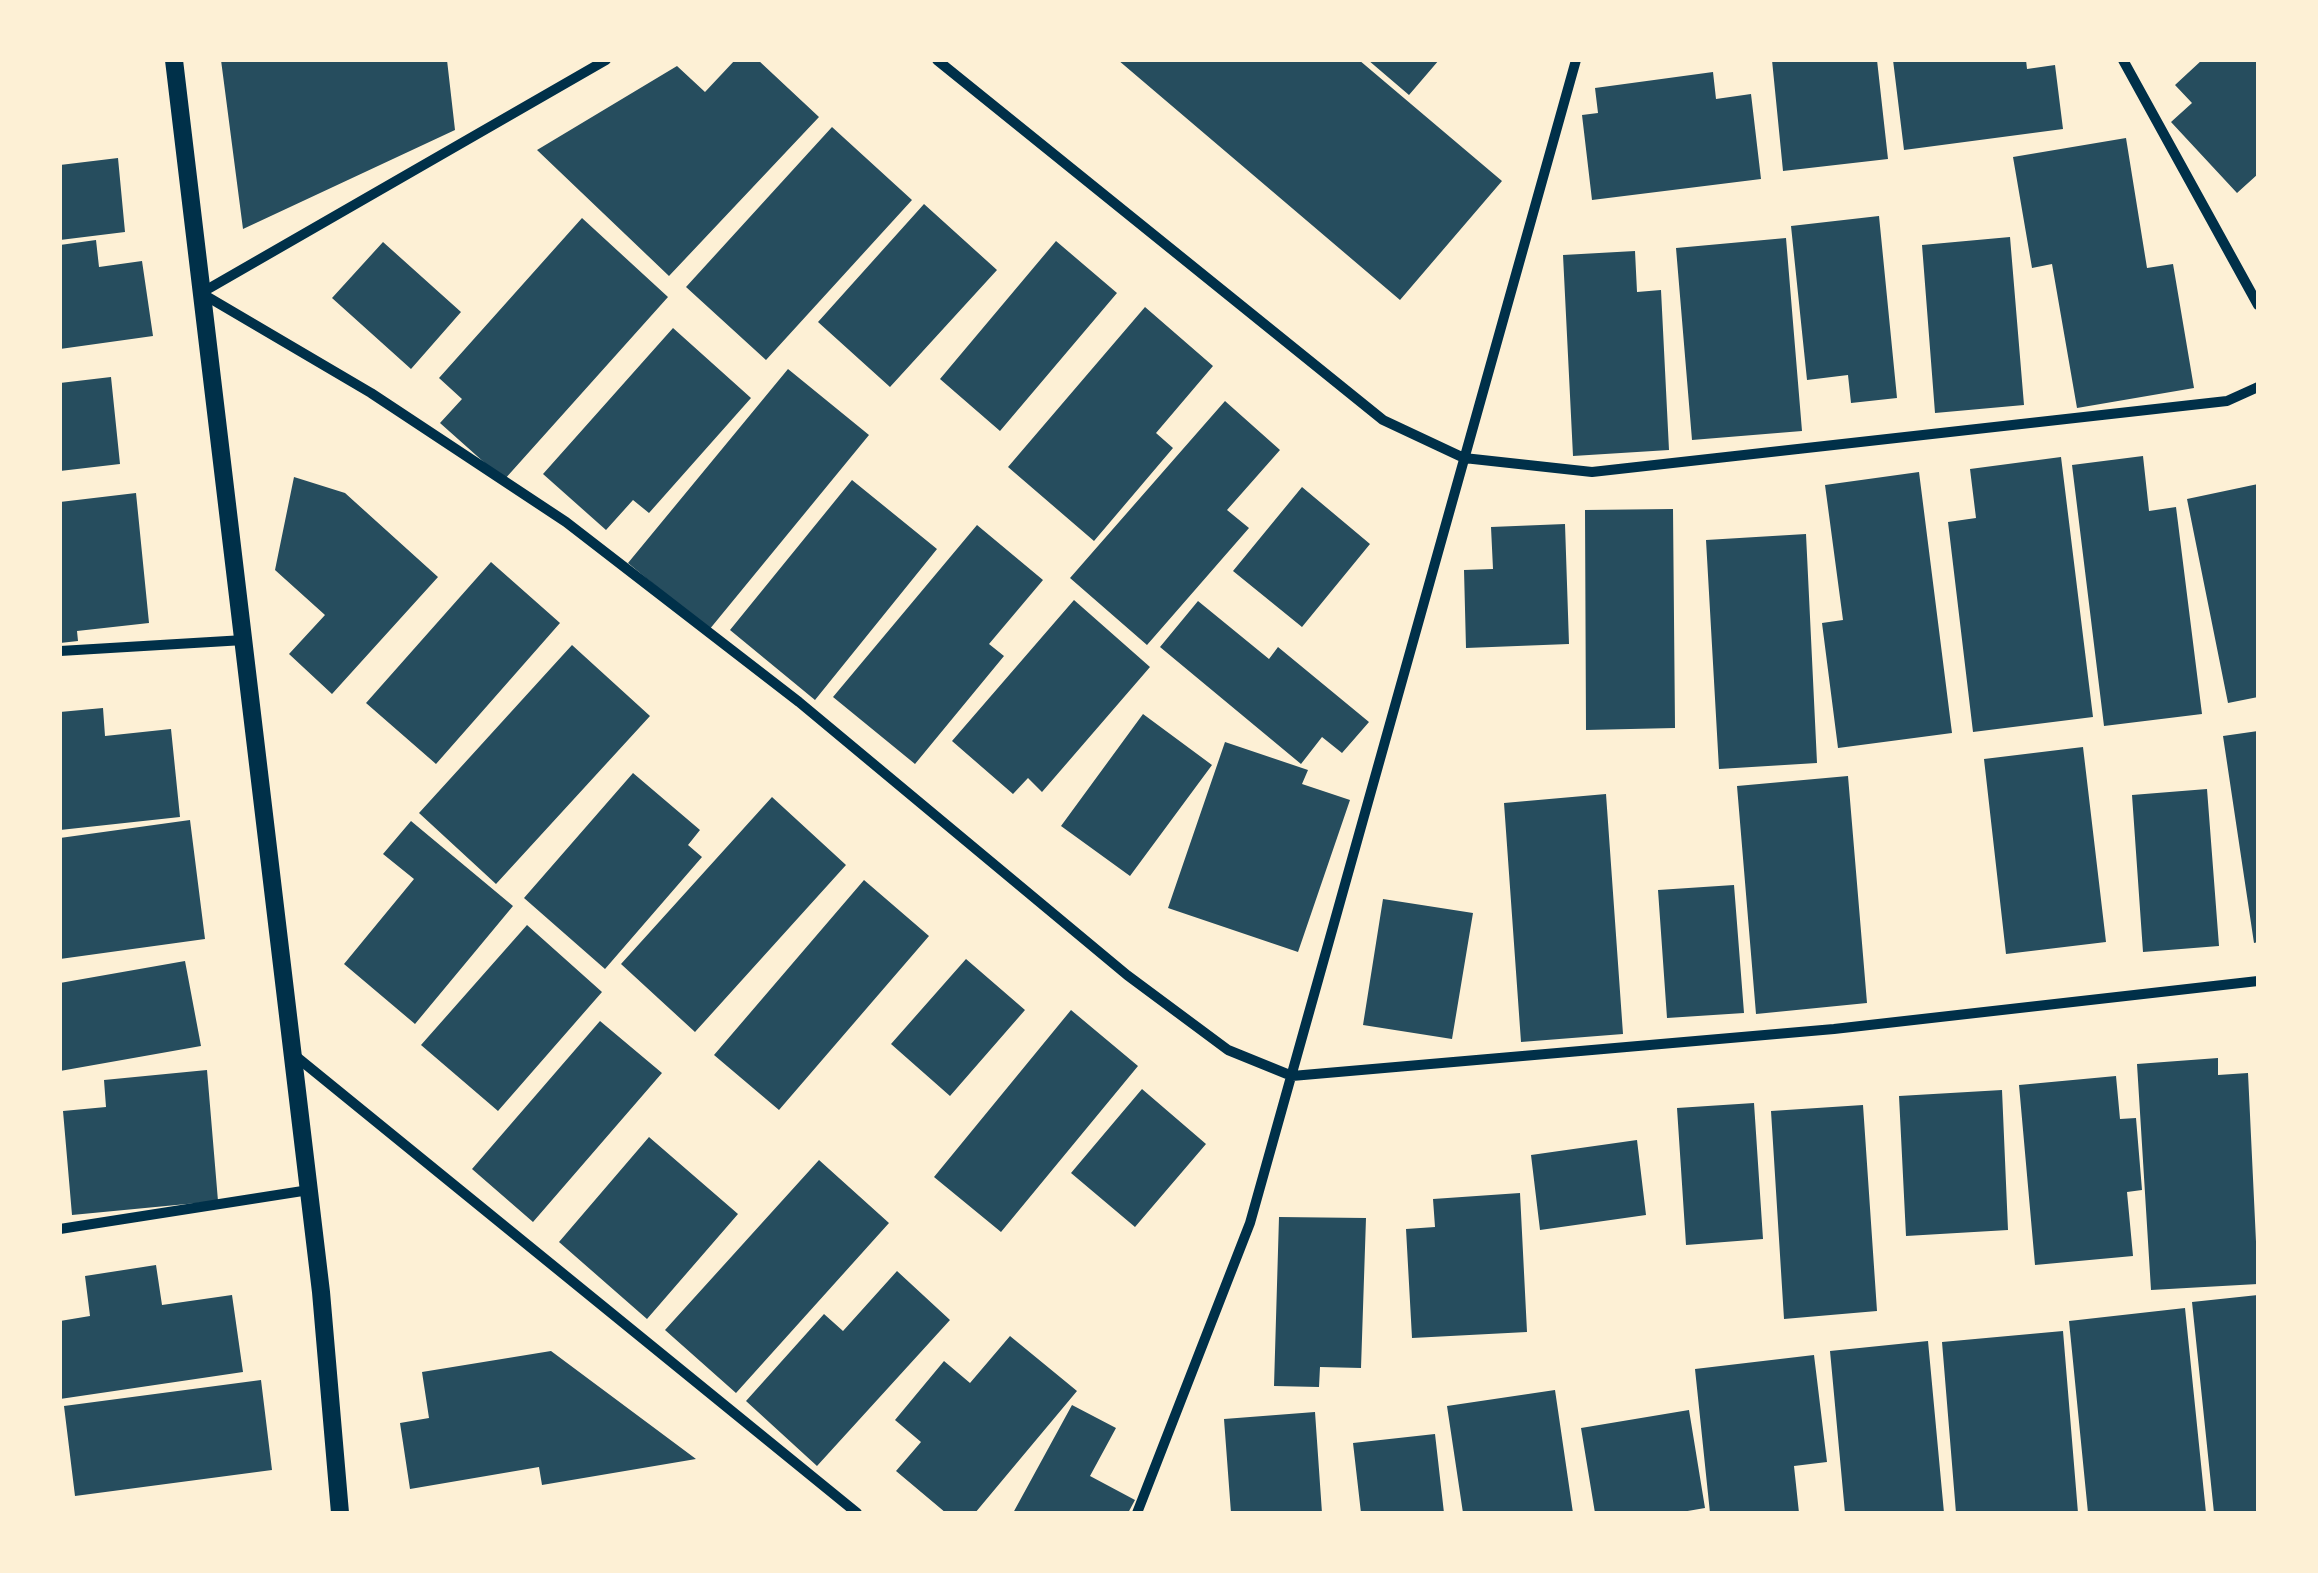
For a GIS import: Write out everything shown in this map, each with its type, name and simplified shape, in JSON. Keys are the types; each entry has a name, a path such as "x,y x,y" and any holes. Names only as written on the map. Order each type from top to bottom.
{"street":[{"path":"174,60 309,1190 340,1513"},
{"path":"201,293 606,60"},
{"path":"937,60 1382,420 1464,458 1592,472 2227,401 2258,387"},
{"path":"1137,1513 1250,1223 1576,60"},
{"path":"2123,60 2258,304"},
{"path":"201,293 370,392 566,522 799,702 1127,975 1228,1050 1292,1076 1834,1029 2258,981"},
{"path":"60,650 244,640"},
{"path":"293,1054 857,1513"},
{"path":"60,1229 309,1190"}],"building":[{"path":"221,60 447,60 455,130 243,229"},
{"path":"735,60 758,60 819,117 669,276 537,150 677,66 705,92"},
{"path":"1118,60 1359,60 1502,181 1400,300"},
{"path":"1368,60 1439,60 1409,95"},
{"path":"1772,60 1877,60 1888,159 1783,171"},
{"path":"1893,60 2026,60 2027,69 2055,65 2063,129 1904,150"},
{"path":"2202,60 2258,60 2258,174 2237,193 2171,122 2192,103 2175,85"},
{"path":"1713,72 1716,99 1751,94 1761,179 1592,200 1582,115 1598,113 1595,88"},
{"path":"832,127 912,200 766,360 686,287"},
{"path":"2126,138 2147,268 2173,264 2194,388 2077,408 2052,264 2032,268 2013,157"},
{"path":"118,158 125,232 60,240 60,165"},
{"path":"924,204 997,270 890,387 818,322"},
{"path":"1879,216 1897,398 1851,403 1848,375 1807,380 1791,226"},
{"path":"582,218 668,297 504,480 440,423 462,399 439,378"},
{"path":"2010,237 2024,405 1935,413 1922,245"},
{"path":"1786,238 1802,431 1692,440 1676,248"},
{"path":"96,240 99,267 142,261 153,336 60,349 60,245"},
{"path":"1056,241 1117,293 1000,431 940,379"},
{"path":"383,242 461,312 411,369 332,298"},
{"path":"1635,251 1637,292 1661,290 1669,450 1573,456 1563,255"},
{"path":"1145,307 1213,366 1156,433 1173,448 1094,541 1008,467"},
{"path":"673,328 751,398 649,513 633,500 606,530 543,474"},
{"path":"788,369 869,435 709,630 628,563"},
{"path":"111,377 120,464 60,471 60,383"},
{"path":"1225,401 1280,450 1227,510 1249,528 1147,645 1070,578"},
{"path":"2143,456 2149,511 2176,507 2202,714 2104,726 2072,465"},
{"path":"2061,457 2093,717 1973,732 1948,522 1976,518 1970,469"},
{"path":"1919,472 1952,733 1838,748 1822,623 1843,620 1825,485"},
{"path":"294,477 345,493 438,577 332,694 289,654 325,615 275,570"},
{"path":"852,480 937,549 815,700 730,630"},
{"path":"2258,484 2258,697 2228,703 2187,499"},
{"path":"1302,487 1370,544 1302,627 1233,571"},
{"path":"136,493 149,623 77,631 78,641 60,643 60,502"},
{"path":"1673,509 1675,728 1586,730 1585,510"},
{"path":"1565,524 1569,644 1466,648 1464,570 1493,569 1491,527"},
{"path":"977,525 1043,580 989,644 1004,656 915,764 833,697"},
{"path":"1806,534 1817,763 1719,769 1706,540"},
{"path":"491,562 560,623 436,764 366,703"},
{"path":"1074,600 1150,667 1042,792 1028,778 1013,794 952,741"},
{"path":"1198,601 1269,659 1278,647 1369,722 1342,753 1322,737 1301,764 1160,647"},
{"path":"572,645 650,716 496,884 419,813"},
{"path":"103,708 105,736 171,729 180,817 60,830 60,712"},
{"path":"1143,714 1212,765 1130,876 1061,826"},
{"path":"2258,731 2258,942 2254,943 2223,736"},
{"path":"1225,742 1308,770 1302,784 1350,800 1298,952 1168,908"},
{"path":"2083,747 2106,942 2006,954 1984,759"},
{"path":"633,773 700,830 688,845 702,857 605,969 524,898"},
{"path":"1848,776 1867,1003 1756,1014 1737,786"},
{"path":"2207,789 2219,946 2143,952 2132,795"},
{"path":"1606,794 1623,1034 1521,1042 1504,803"},
{"path":"772,797 846,865 695,1032 621,964"},
{"path":"190,820 205,939 60,959 60,838"},
{"path":"411,821 513,906 415,1024 344,964 414,879 383,854"},
{"path":"864,880 929,936 779,1110 714,1055"},
{"path":"1734,885 1744,1013 1667,1018 1658,890"},
{"path":"1383,899 1473,913 1452,1039 1363,1025"},
{"path":"527,925 602,992 498,1111 421,1045"},
{"path":"966,959 1025,1010 950,1096 891,1044"},
{"path":"185,961 201,1046 60,1071 60,983"},
{"path":"1071,1010 1138,1066 1001,1232 934,1177"},
{"path":"600,1021 662,1073 533,1222 472,1169"},
{"path":"2218,1058 2218,1075 2248,1073 2258,1284 2151,1290 2137,1064"},
{"path":"207,1070 218,1201 72,1215 63,1111 106,1107 104,1080"},
{"path":"2116,1076 2120,1119 2136,1118 2142,1190 2127,1192 2133,1256 2035,1265 2019,1085"},
{"path":"1142,1089 1206,1144 1135,1227 1071,1173"},
{"path":"2002,1090 2008,1230 1906,1236 1899,1096"},
{"path":"1754,1103 1763,1239 1686,1245 1677,1108"},
{"path":"1863,1105 1877,1311 1784,1319 1771,1111"},
{"path":"649,1137 738,1214 647,1319 559,1242"},
{"path":"1637,1140 1646,1215 1540,1230 1531,1155"},
{"path":"819,1160 889,1223 736,1393 665,1330"},
{"path":"1520,1193 1527,1332 1412,1338 1406,1229 1435,1227 1433,1199"},
{"path":"1279,1217 1366,1218 1361,1368 1320,1367 1319,1387 1274,1386"},
{"path":"156,1265 162,1305 232,1295 243,1372 60,1399 60,1321 90,1316 85,1276"},
{"path":"897,1271 950,1320 817,1466 746,1401 824,1314 843,1331"},
{"path":"2258,1295 2258,1513 2214,1513 2192,1302"},
{"path":"2185,1308 2206,1513 2088,1513 2069,1321"},
{"path":"2063,1331 2078,1513 1956,1513 1942,1342"},
{"path":"1010,1336 1077,1391 975,1513 946,1513 896,1471 921,1442 895,1420 944,1361 970,1383"},
{"path":"1928,1341 1944,1513 1845,1513 1830,1351"},
{"path":"551,1351 696,1459 542,1485 539,1467 410,1489 400,1423 429,1418 422,1372"},
{"path":"1814,1355 1827,1462 1794,1466 1799,1513 1710,1513 1695,1369"},
{"path":"261,1380 272,1470 75,1496 64,1406"},
{"path":"1555,1390 1573,1513 1463,1513 1447,1406"},
{"path":"1072,1405 1116,1428 1090,1476 1135,1500 1128,1513 1013,1513"},
{"path":"1689,1410 1705,1508 1676,1513 1595,1513 1581,1428"},
{"path":"1315,1412 1322,1513 1231,1513 1224,1419"},
{"path":"1435,1434 1444,1513 1361,1513 1353,1443"}]}
